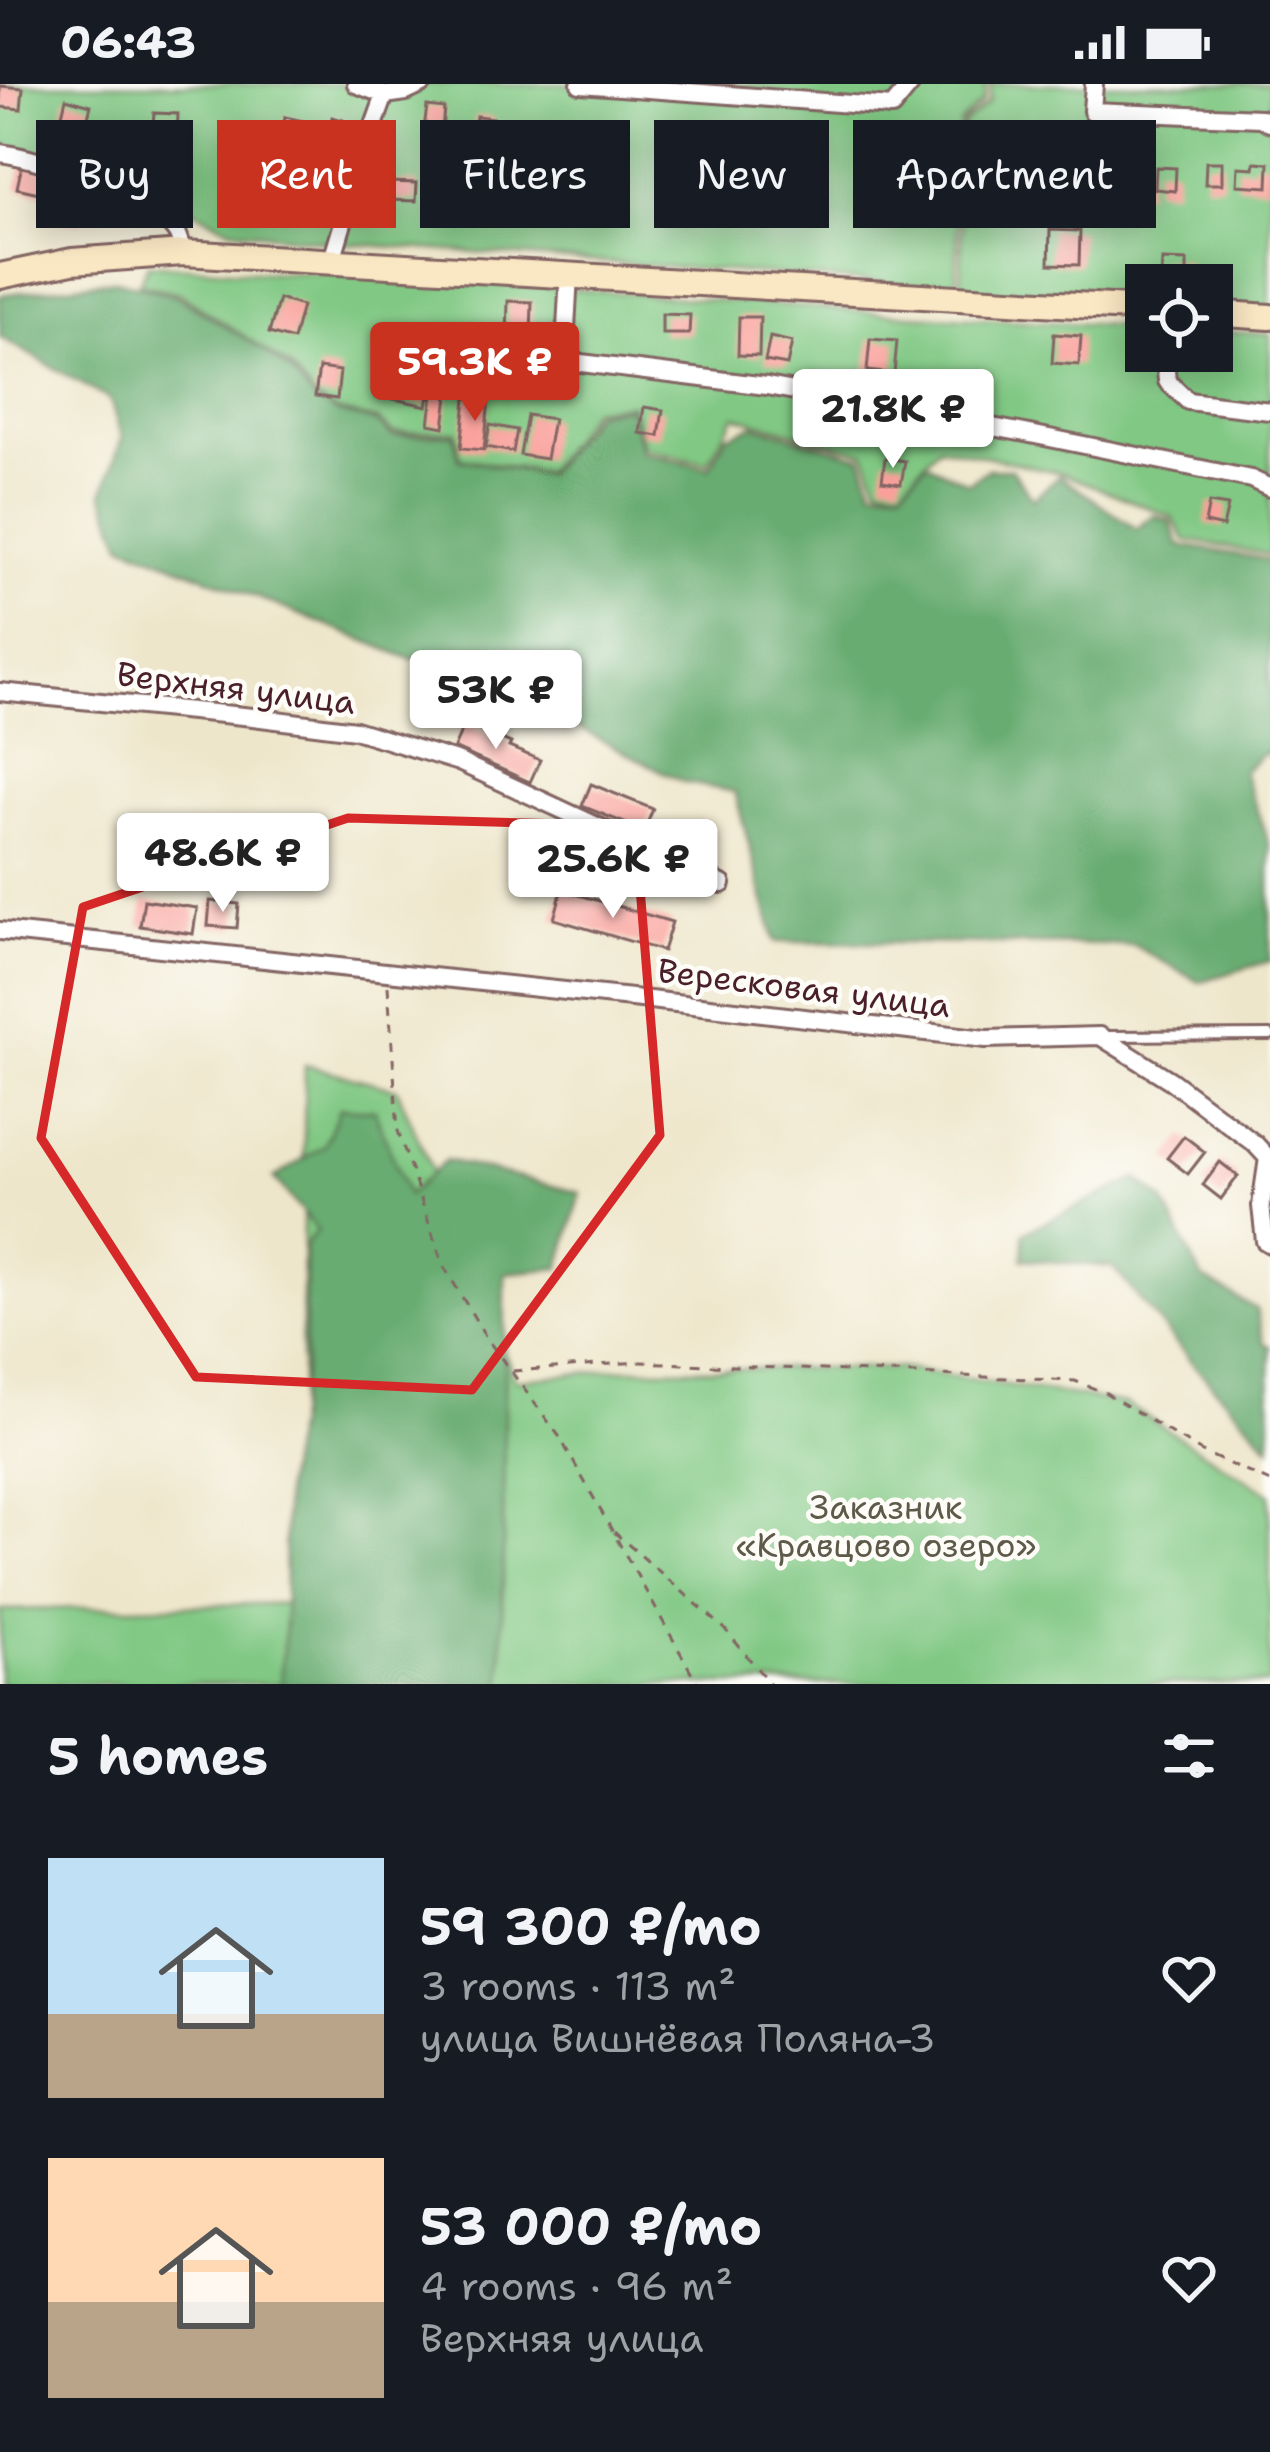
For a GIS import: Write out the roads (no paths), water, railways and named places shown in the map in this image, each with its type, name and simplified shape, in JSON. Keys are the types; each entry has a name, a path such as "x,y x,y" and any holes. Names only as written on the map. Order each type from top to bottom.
{"main road":[{"path":"0,276 72,261 183,254 1125,308"},
{"path":"1233,314 1270,317"}],"street":[{"path":"356,84 385,95 423,84"},
{"path":"580,84 691,88 892,106 911,84"},
{"path":"1094,84 1092,111 1270,122"},
{"path":"332,260 385,95"},
{"path":"0,153 67,168 124,194 168,222 183,254"},
{"path":"569,274 565,347 573,362 790,390 1047,437 1250,479 1270,488"},
{"path":"1166,372 1167,381 1188,401 1270,411"},
{"name":"Верхняя улица","path":"0,692 355,730 459,762 722,884"},
{"name":"Вересковая улица","path":"0,932 986,1039 1100,1036"},
{"path":"1100,1036 1170,1081 1268,1158 1261,1206 1265,1241 1270,1244"}],"lane":[{"path":"1100,1036 1270,1035"}],"park label":[{"name":"Заказник «Кравцово озеро»","path":"886,1526"}]}
